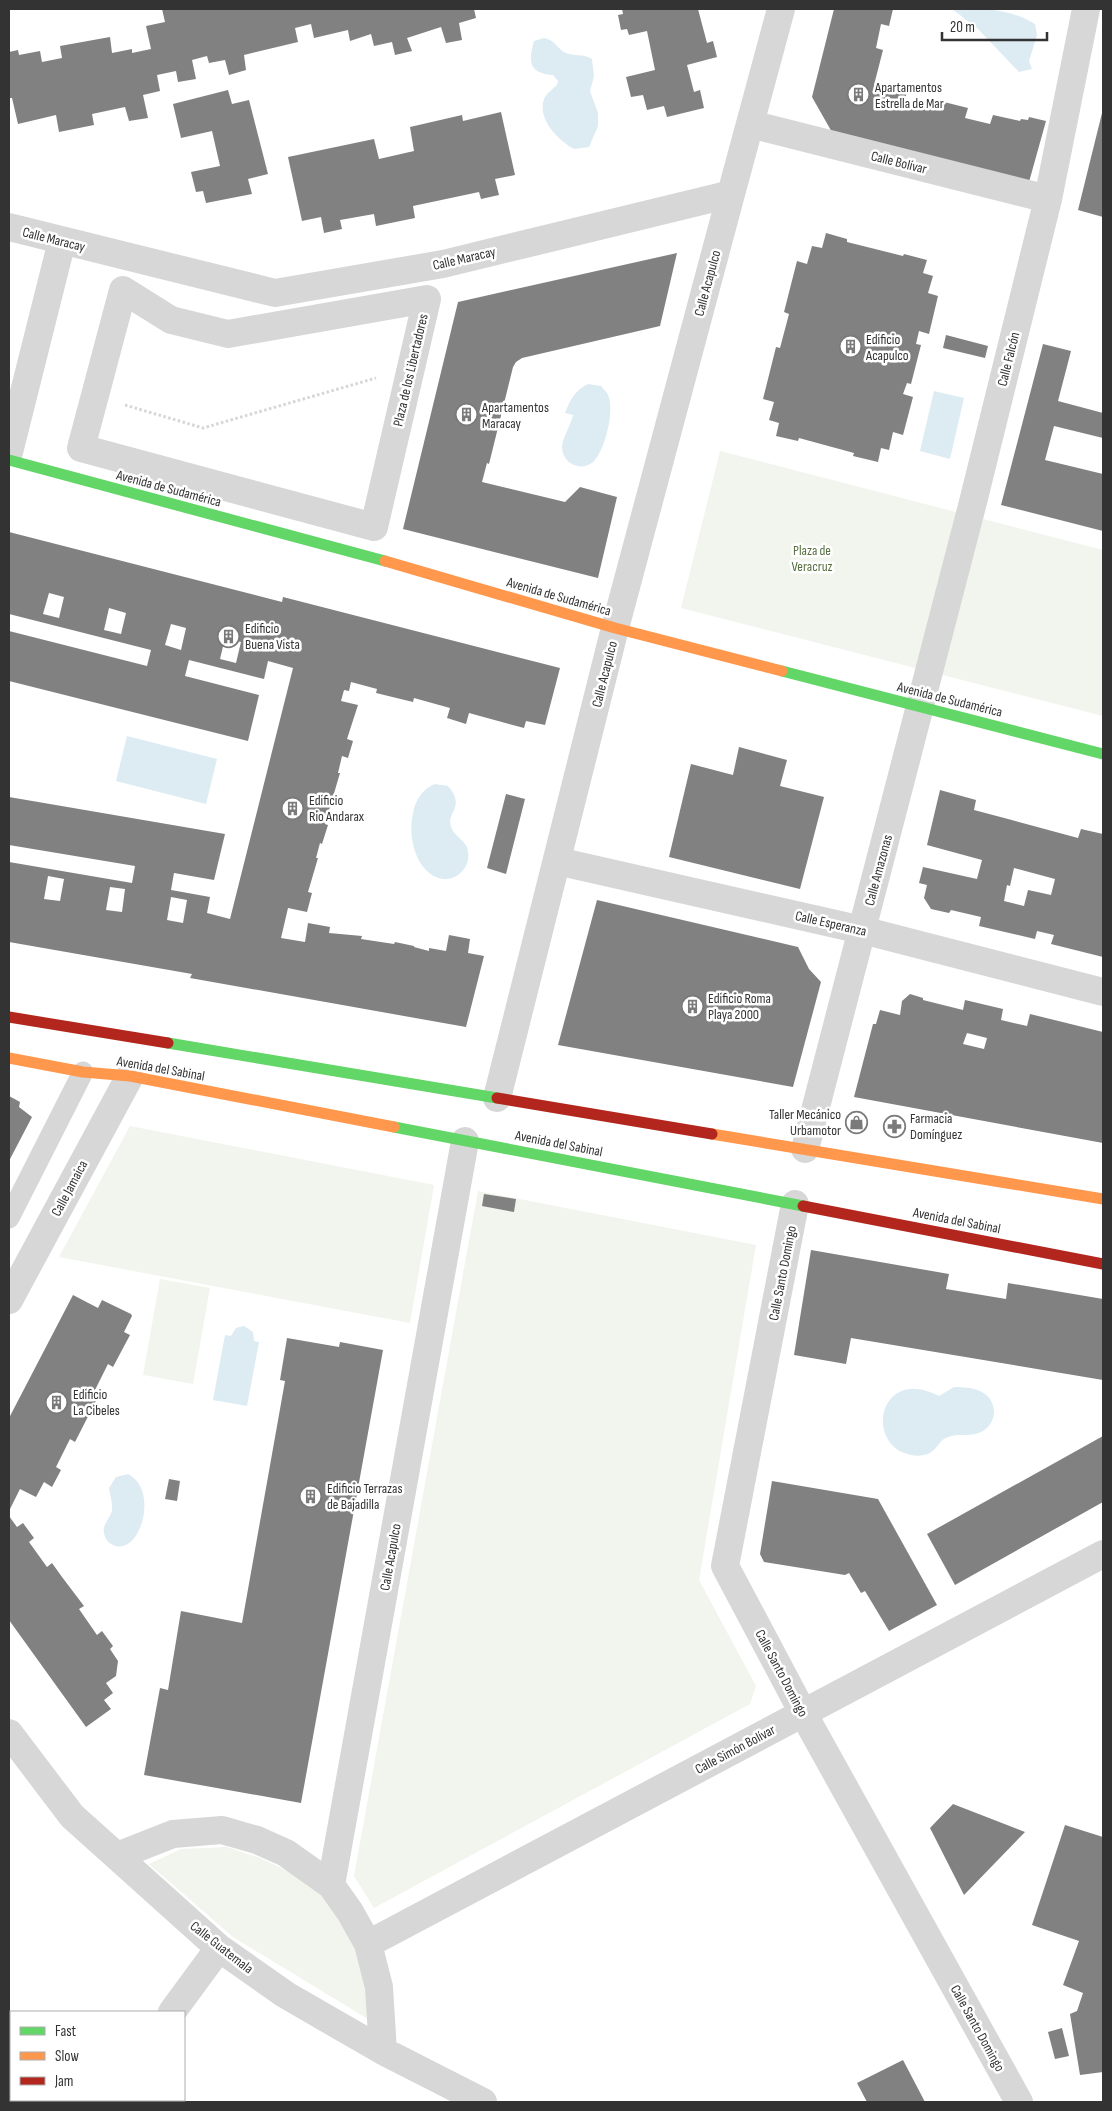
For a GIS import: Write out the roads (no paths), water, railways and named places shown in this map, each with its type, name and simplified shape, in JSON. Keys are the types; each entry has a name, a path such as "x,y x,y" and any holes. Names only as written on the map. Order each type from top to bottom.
{"street":[{"path":"731,194 781,9"},
{"name":"Calle Falcón","path":"921,707 1048,199 1086,9"},
{"name":"Calle Bolívar","path":"750,124 1048,199"},
{"name":"Calle Maracay","path":"9,227 275,293 442,264 731,194"},
{"name":"Calle Acapulco","path":"497,1098 615,628 731,194"},
{"path":"9,452 62,241"},
{"name":"Plaza de los Libertadores","path":"123,290 171,320 228,334 426,300 411,368 374,527 81,448 123,290"},
{"name":"Avenida de Sudamérica","path":"9,460 370,557 615,628 1103,754"},
{"name":"Calle Amazonas","path":"805,1149 921,707"},
{"name":"Calle Esperanza","path":"557,861 862,930 1103,992"},
{"name":"Avenida del Sabinal","path":"9,1017 1103,1199"},
{"name":"Avenida del Sabinal","path":"9,1058 84,1072 130,1076 1103,1264"},
{"name":"Calle Jamaica","path":"9,1300 130,1076"},
{"name":"Calle Acapulco","path":"331,1884 466,1141"},
{"name":"Calle Santo Domingo","path":"795,1204 724,1566 803,1713 1019,2102"},
{"name":"Calle Simón Bolívar","path":"368,1944 1103,1554"},
{"name":"Calle Guatemala","path":"9,1733 72,1816 219,1948 286,1995 383,2051 484,2102"},
{"path":"117,1856 173,1834 222,1830 257,1840 286,1853 331,1884 368,1944 379,1987 383,2051"},
{"path":"173,2011 219,1948"}],"lane":[{"path":"9,1218 84,1072"}],"place":[{"name":"Apartamentos Estrella de Mar","path":"859,95"},
{"name":"Edificio Acapulco","path":"850,347"},
{"name":"Apartamentos Maracay","path":"466,415"},
{"name":"Edificio Buena Vista","path":"229,636"},
{"name":"Edificio Rio Andarax","path":"293,808"},
{"name":"Edificio Roma Playa 2000","path":"692,1006"},
{"name":"Taller Mecánico Urbamotor","path":"857,1122"},
{"name":"Farmacia Domínguez","path":"894,1126"},
{"name":"Edificio La Cibeles","path":"57,1402"},
{"name":"Edificio Terrazas de Bajadilla","path":"311,1496"}],"park label":[{"name":"Plaza de Veracruz","path":"812,558"}]}
